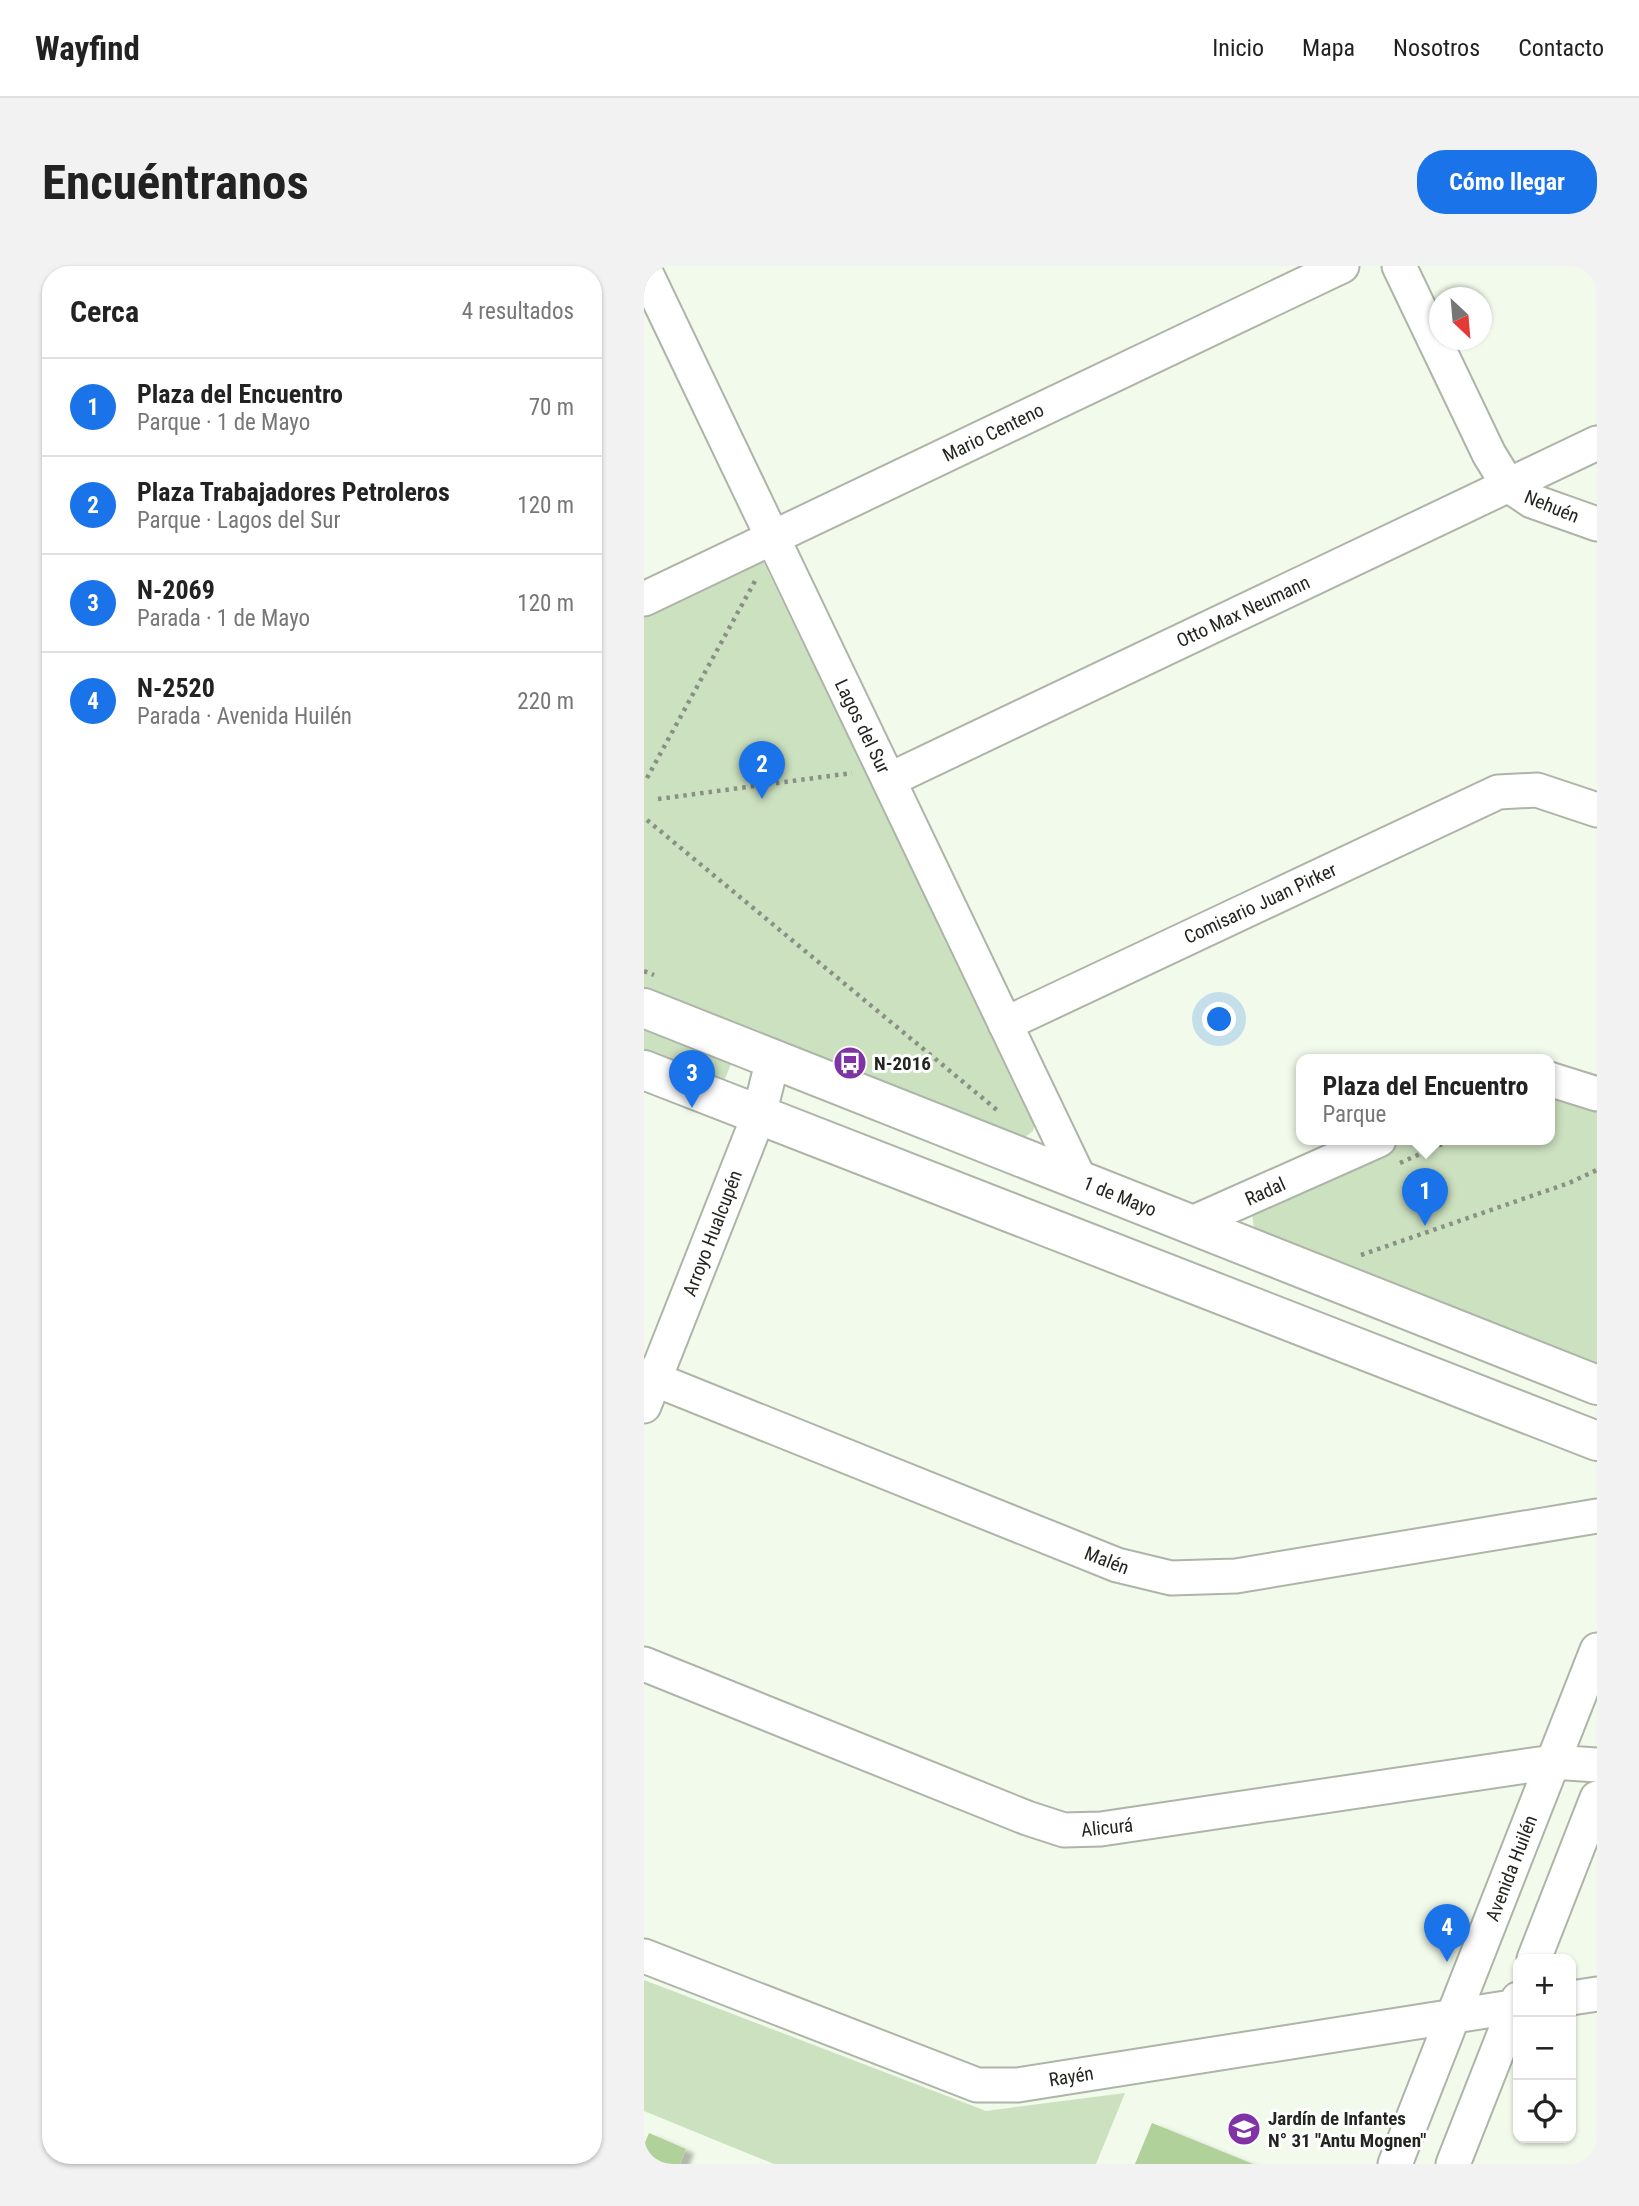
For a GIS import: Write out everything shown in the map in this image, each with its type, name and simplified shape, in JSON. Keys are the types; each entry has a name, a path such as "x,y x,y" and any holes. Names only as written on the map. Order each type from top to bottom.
{"main road":[{"name":"1 de Mayo","path":"650,992 773,1059 1597,1385"},
{"path":"644,1070 1597,1441"}],"street":[{"name":"Mario Centeno","path":"644,599 1342,266"},
{"path":"1399,266 1489,453 1508,485"},
{"name":"Lagos del Sur","path":"650,271 773,537 874,782 1005,1024 1080,1180"},
{"name":"Otto Max Neumann","path":"874,782 1597,443"},
{"name":"Nehuén","path":"1508,485 1532,500 1597,524"},
{"name":"Comisario Juan Pirker","path":"1005,1024 1498,793 1517,789 1554,794 1597,810"},
{"name":"Arroyo Hualcupén","path":"648,1387 759,1115 773,1059"},
{"path":"1555,1081 1597,1094"},
{"name":"Radal","path":"1190,1224 1383,1154"},
{"name":"Malén","path":"648,1387 1116,1565 1171,1578 1236,1576 1597,1516"},
{"name":"Avenida Huilén","path":"1395,2164 1597,1650"},
{"name":"Alicurá","path":"644,1664 1027,1818 1065,1830 1101,1829 1553,1762 1597,1765"},
{"path":"1536,1954 1597,1798"},
{"name":"Rayén","path":"644,1956 977,2085 1018,2085 1513,2005"},
{"path":"1576,1997 1597,1994"},
{"path":"1453,2164 1513,2014"}],"path":[{"path":"647,778 759,574 765,586"},
{"path":"848,760 854,772"},
{"path":"658,799 854,772 874,782"},
{"path":"647,820 1006,1117 980,1107"},
{"path":"644,971 650,992"},
{"path":"1383,1154 1427,1145"},
{"path":"1364,1263 1352,1258 1569,1183 1597,1170"}],"green space":[{"path":"762,559 1035,1122 1033,1131 1025,1137 1014,1136 644,989 644,609"},
{"path":"644,1020 732,1061 725,1079 644,1052"},
{"path":"1555,1092 1597,1108 1597,1367 1254,1229 1252,1212 1259,1206 1396,1145 1555,1145"},
{"path":"644,1980 986,2111 1125,2093 1096,2164 774,2164 644,2111"}],"building":[{"path":"1152,2123 1253,2164 1135,2164"},
{"path":"649,2133 686,2149 680,2164 644,2164 644,2145"}],"place":[{"name":"Plaza Trabajadores Petroleros","path":"762,799"},
{"name":"N-2016","path":"850,1063"},
{"name":"N-2069","path":"692,1108"},
{"name":"Plaza del Encuentro","path":"1425,1226"},
{"name":"N-2520","path":"1447,1962"},
{"name":"Jardín de Infantes N° 31 \"Antu Mognen\"","path":"1244,2129"}]}
